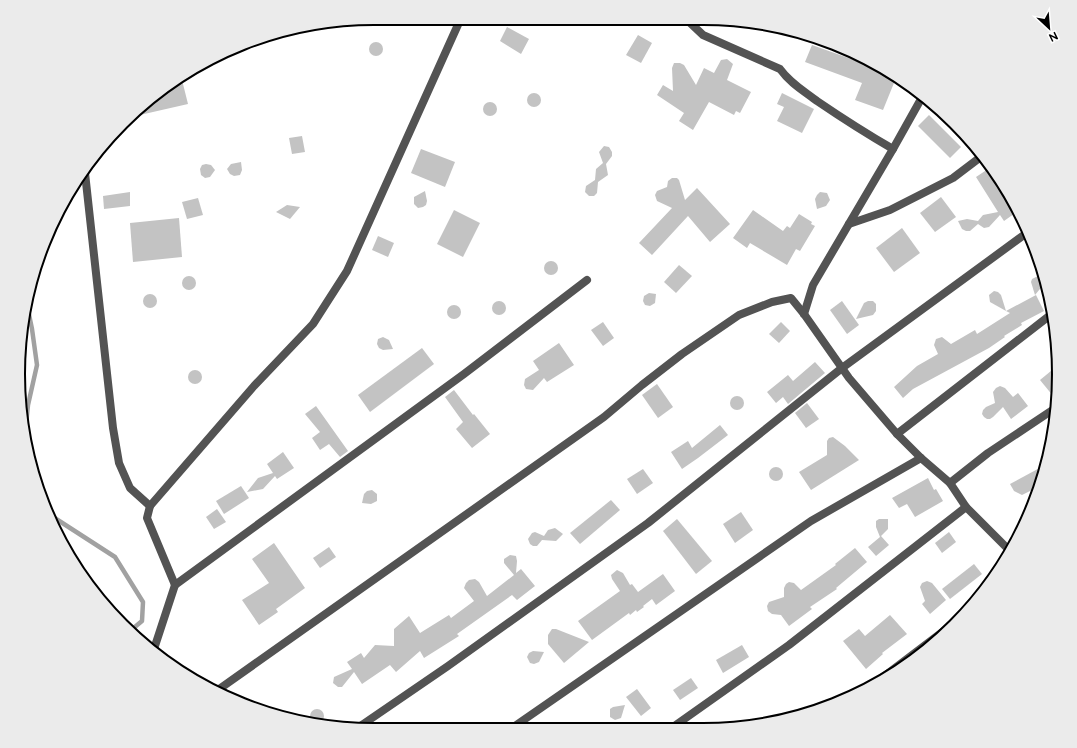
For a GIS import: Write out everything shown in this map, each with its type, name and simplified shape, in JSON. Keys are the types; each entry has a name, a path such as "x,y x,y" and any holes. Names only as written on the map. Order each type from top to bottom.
{"street":[{"path":"175,585 147,518 150,506 254,386 313,324 347,272 458,25"},
{"path":"692,25 703,35 780,69 786,78 795,86 844,120 893,150"},
{"path":"804,314 813,284 893,150 920,101"},
{"path":"849,224 890,210 953,178 978,159"},
{"path":"86,178 113,428 119,463 130,488 150,506"},
{"path":"365,723 448,666 648,523 842,368 1023,236"},
{"path":"155,645 175,585 464,374 587,280"},
{"path":"221,688 604,416 682,354 739,315 772,302 791,298 804,314 848,378 897,434 921,458 950,483 966,507 1006,546"},
{"path":"897,434 1047,318"},
{"path":"950,483 988,453 1050,412"},
{"path":"519,723 811,521 921,458"},
{"path":"679,723 789,646 966,507"}],"building":[{"path":"507,27 529,39 521,54 500,41"},
{"path":"638,35 652,43 641,63 626,55"},
{"path":"373,42 379,42 383,46 383,52 379,56 373,56 369,52 369,46"},
{"path":"812,45 857,61 878,72 894,82 883,110 855,100 862,83 805,62"},
{"path":"727,59 733,64 727,80 751,92 740,113 736,111 734,115 709,102 693,130 679,121 684,113 657,95 663,85 673,91 672,68 674,63 684,65 696,85 704,68 714,73 721,60"},
{"path":"183,82 188,104 141,115"},
{"path":"534,93 539,95 541,100 539,105 534,107 529,105 527,100 529,95"},
{"path":"782,93 814,109 802,133 777,121 784,107 777,104"},
{"path":"490,102 495,104 497,109 495,114 490,116 485,114 483,109 485,104"},
{"path":"929,115 961,147 950,158 918,126"},
{"path":"302,136 305,152 292,154 289,138"},
{"path":"604,146 609,147 612,152 612,156 606,164 608,175 598,182 597,193 594,196 589,196 585,192 586,186 595,180 596,169 603,163 599,152"},
{"path":"421,149 455,162 445,187 411,173"},
{"path":"241,162 242,170 240,175 234,176 230,174 227,169 231,164"},
{"path":"202,165 211,165 215,170 210,177 205,178 201,175 200,169"},
{"path":"986,170 1013,215 1004,221 1000,215 989,227 984,228 978,224 970,231 966,231 962,229 958,221 967,219 978,221 983,215 998,212 976,177"},
{"path":"672,178 677,178 679,180 685,200 697,188 730,224 710,242 688,216 652,255 639,243 672,208 657,201 655,195 657,191 667,187 668,181"},
{"path":"425,191 427,201 426,205 418,208 414,204 414,197"},
{"path":"130,192 130,206 104,209 103,196"},
{"path":"820,192 827,193 830,200 826,206 817,209 815,199"},
{"path":"941,197 956,217 935,232 920,213"},
{"path":"198,198 203,215 187,219 182,202"},
{"path":"287,205 300,207 290,219 276,212"},
{"path":"454,210 480,223 463,257 437,244"},
{"path":"753,210 783,231 787,226 790,228 799,214 812,222 811,224 815,226 800,251 796,249 787,265 750,243 747,248 733,238"},
{"path":"179,218 182,257 133,262 130,223"},
{"path":"902,228 920,253 894,272 876,248"},
{"path":"378,236 394,243 388,257 372,250"},
{"path":"551,261 556,263 558,268 556,273 551,275 546,273 544,268 546,263"},
{"path":"679,265 692,276 676,293 664,282"},
{"path":"186,276 192,276 196,280 196,286 192,290 186,290 182,286 182,280"},
{"path":"1038,276 1041,288 1035,295 1031,282 1032,279"},
{"path":"994,291 1001,295 1006,311 990,302 989,295"},
{"path":"649,293 656,294 655,303 650,306 645,305 643,301 644,296"},
{"path":"147,294 153,294 157,298 157,304 153,308 147,308 143,304 143,298"},
{"path":"1036,295 1044,311 1021,323 1022,325 1004,336 1005,337 989,348 913,389 903,398 894,387 917,366 938,354 934,345 936,339 942,337 951,344 975,330 977,334 1010,313 1006,311"},
{"path":"499,301 504,303 506,308 504,313 499,315 494,313 492,308 494,303"},
{"path":"842,301 859,325 847,334 830,310"},
{"path":"873,301 876,304 876,311 873,315 856,319 864,303"},
{"path":"454,305 459,307 461,312 459,317 454,319 449,317 447,312 449,307"},
{"path":"603,322 614,338 603,346 591,330"},
{"path":"781,322 790,331 779,343 769,334"},
{"path":"383,337 389,340 393,349 383,350 379,348 377,344 378,339"},
{"path":"559,343 574,365 547,382 544,378 533,390 526,389 524,385 525,379 539,370 533,361"},
{"path":"422,348 434,364 370,412 358,395"},
{"path":"815,362 825,373 788,404 783,397 776,403 767,392 788,375 793,381"},
{"path":"195,370 200,372 202,377 200,382 195,384 190,382 188,377 190,372"},
{"path":"1052,370 1051,394 1040,380"},
{"path":"657,384 673,407 658,418 642,395"},
{"path":"1000,386 1005,388 1013,397 1018,393 1028,406 1011,419 1003,407 993,417 987,419 982,414 983,410 995,403 993,392"},
{"path":"454,390 490,434 472,448 456,429 463,422 445,397"},
{"path":"737,396 742,398 744,403 742,408 737,410 732,408 730,403 732,398"},
{"path":"807,403 819,419 806,428 795,413"},
{"path":"316,406 348,451 340,457 329,444 320,450 312,438 320,432 305,414"},
{"path":"720,425 728,435 682,469 671,452 688,441 692,448"},
{"path":"833,437 845,446 859,460 811,490 799,472 827,455 827,441 829,438"},
{"path":"283,452 294,468 277,479 275,476 263,489 247,492 258,478 273,473 267,464"},
{"path":"776,467 781,469 783,474 781,479 776,481 771,479 769,474 771,469"},
{"path":"643,469 653,483 637,494 627,479"},
{"path":"1039,469 1031,490 1022,495 1014,491 1010,484"},
{"path":"928,478 934,490 936,489 943,501 915,517 907,504 899,508 892,498"},
{"path":"241,486 249,498 224,514 216,501"},
{"path":"372,490 377,494 377,501 371,504 362,503 364,494 367,491"},
{"path":"611,500 620,510 580,544 570,533"},
{"path":"217,509 226,522 214,529 206,517"},
{"path":"741,512 753,530 735,543 723,524"},
{"path":"677,519 712,561 696,574 663,531"},
{"path":"879,519 888,519 888,529 881,536 889,545 876,556 868,547 880,537 876,527 876,521"},
{"path":"555,528 563,534 556,541 542,540 537,546 530,544 528,539 532,533 535,532 544,536 548,530"},
{"path":"949,532 956,542 942,553 935,543"},
{"path":"274,543 305,588 276,609 278,612 259,625 242,600 269,583 252,559"},
{"path":"329,547 336,557 320,568 313,558"},
{"path":"855,548 867,562 836,588 837,589 810,607 812,609 789,626 781,615 772,614 768,611 767,606 769,602 784,597 784,588 786,584 789,582 794,583 801,590 836,565 835,564"},
{"path":"510,555 516,556 516,573 521,569 535,586 517,600 512,595 457,634 459,636 424,658 420,651 396,672 390,665 362,684 354,672 342,687 338,687 333,683 334,677 352,669 347,662 361,653 364,658 375,645 394,646 394,629 409,616 420,633 449,615 451,618 474,601 464,588 469,580 475,579 479,582 487,596 514,575 504,563 504,559"},
{"path":"974,564 982,574 950,599 942,589"},
{"path":"617,570 623,573 630,585 632,584 638,592 663,574 675,591 656,605 652,599 637,612 636,610 630,615 629,613 592,640 578,621 620,591 611,575"},
{"path":"927,581 932,583 946,600 930,614 922,604 925,601 920,587 922,583"},
{"path":"890,615 907,634 882,653 883,654 866,669 843,641 859,629 865,636"},
{"path":"552,629 556,629 589,642 564,663 548,644 548,635"},
{"path":"742,645 749,657 723,673 716,660"},
{"path":"533,651 544,652 539,662 534,664 530,663 527,657 529,653"},
{"path":"691,678 698,688 680,700 673,690"},
{"path":"637,689 651,708 641,716 626,697"},
{"path":"625,705 621,718 615,720 610,717 610,709"},
{"path":"317,709 323,713 323,719 310,716 312,711"}],"waterway":[{"path":"27,412 37,365 30,318"},
{"path":"57,520 115,557 143,602 142,621 134,627"}]}
